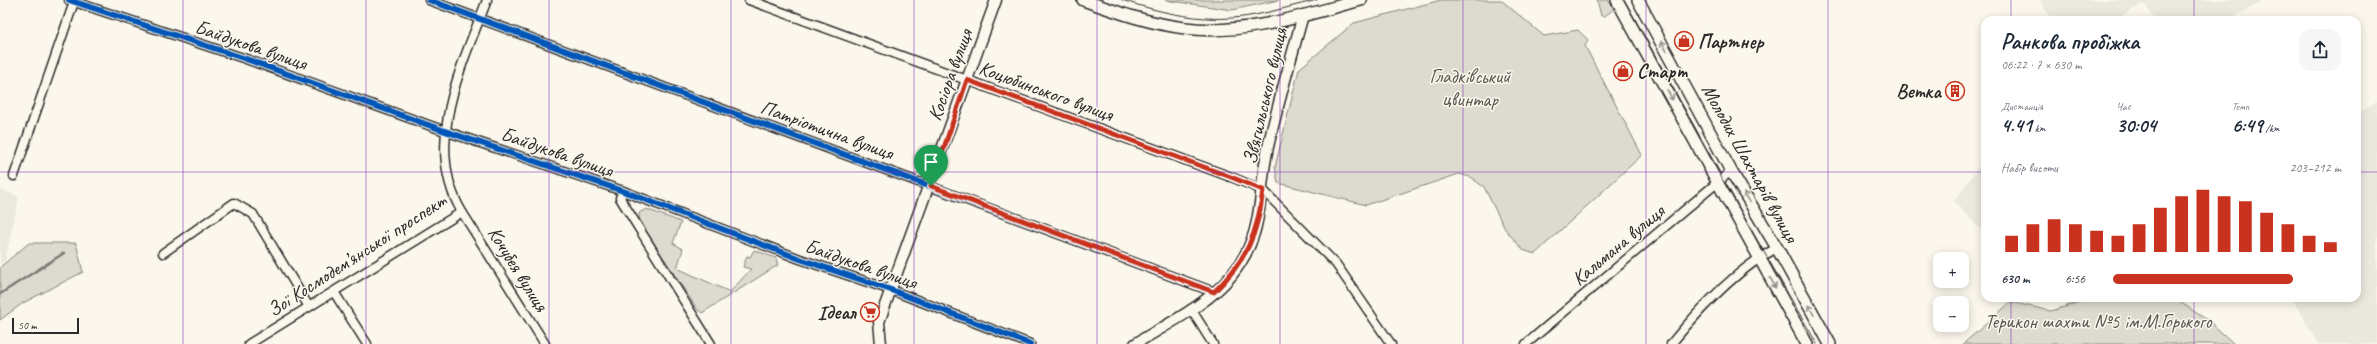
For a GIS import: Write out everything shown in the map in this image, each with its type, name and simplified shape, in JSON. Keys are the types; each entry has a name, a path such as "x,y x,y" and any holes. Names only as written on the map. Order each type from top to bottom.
{"main road":[{"path":"1083,0 1126,15 1186,28 1212,30 1245,28 1361,0"},
{"name":"Молодих Шахтарів вулиця","path":"1617,0 1807,344"},
{"name":"Молодих Шахтарів вулиця","path":"1638,0 1731,171 1777,248 1830,344"}],"street":[{"name":"Патріотична вулиця","path":"429,0 1214,292"},
{"name":"Зої Космодем’янської проспект","path":"249,344 462,212 452,194 449,181 445,131 448,109 487,0"},
{"name":"Коцюбинського вулиця","path":"749,0 1263,190"},
{"name":"Косіора вулиця","path":"881,344 879,322 931,186 996,0"},
{"name":"Байдукова вулиця","path":"14,176 71,1 246,59 445,131 623,191 800,260 891,290 1030,344"},
{"name":"Звягильського вулиця","path":"1135,344 1191,309 1214,292 1230,277 1242,260 1254,235 1260,217 1268,149 1303,15"},
{"name":"Кальмана вулиця","path":"1526,344 1731,171"},
{"path":"1263,190 1336,264 1391,344"},
{"path":"623,191 620,198 711,344"},
{"path":"163,253 234,203 253,214 309,307"},
{"name":"Кочубея вулиця","path":"462,212 545,344"},
{"path":"1671,344 1692,318 1760,257 1777,248"},
{"path":"334,292 367,344"},
{"path":"1191,309 1213,344"}],"shaded area":[{"path":"2040,0 2261,0 2260,3 2236,16 2152,16 2144,3 2121,16 2049,16"},
{"path":"2377,101 2377,344 2318,344 2294,302 2361,302 2361,111"},
{"path":"1981,163 1981,230 1954,202"},
{"path":"0,189 19,197 5,261 0,264"}],"green space":[{"path":"1165,0 1279,0 1232,10"},
{"name":"Гладківський цвинтар","path":"1441,0 1501,0 1544,36 1578,30 1588,40 1585,46 1642,155 1535,254 1523,250 1505,229 1484,187 1470,177 1459,174 1366,205 1278,183 1275,167 1299,69 1354,23"},
{"path":"1597,0 1608,0 1614,9 1605,16 1601,16"},
{"path":"646,209 681,222 673,243 683,249 677,268 730,292 751,269 743,267 747,256 750,257 754,250 776,258 778,265 702,313 697,309 640,222 639,213"},
{"path":"29,243 76,243 83,272 23,303 0,320 0,267"},
{"name":"Терикон шахти №5 ім.М.Горького","path":"2011,302 2051,311 2080,302 2180,302 2210,322 2234,344 1963,344"}],"waterway":[{"path":"0,294 64,253"}],"tram line":[{"path":"1122,0 1154,10 1204,18 1238,18 1317,0"},
{"path":"1624,0 1722,179 1817,344"}],"cycle path":[{"path":"69,0 246,59 445,131 623,191 800,259 891,290 1030,344"},
{"path":"429,0 1214,292"}],"place":[{"name":"Партнер","path":"1684,41"},
{"name":"Старт","path":"1623,71"},
{"name":"Ветка","path":"1955,91"},
{"name":"Ідеал","path":"870,312"}],"route":[{"path":"967,80 1263,190 1260,217 1254,235 1242,260 1230,277 1214,292 1160,270 931,186 967,80"}]}
